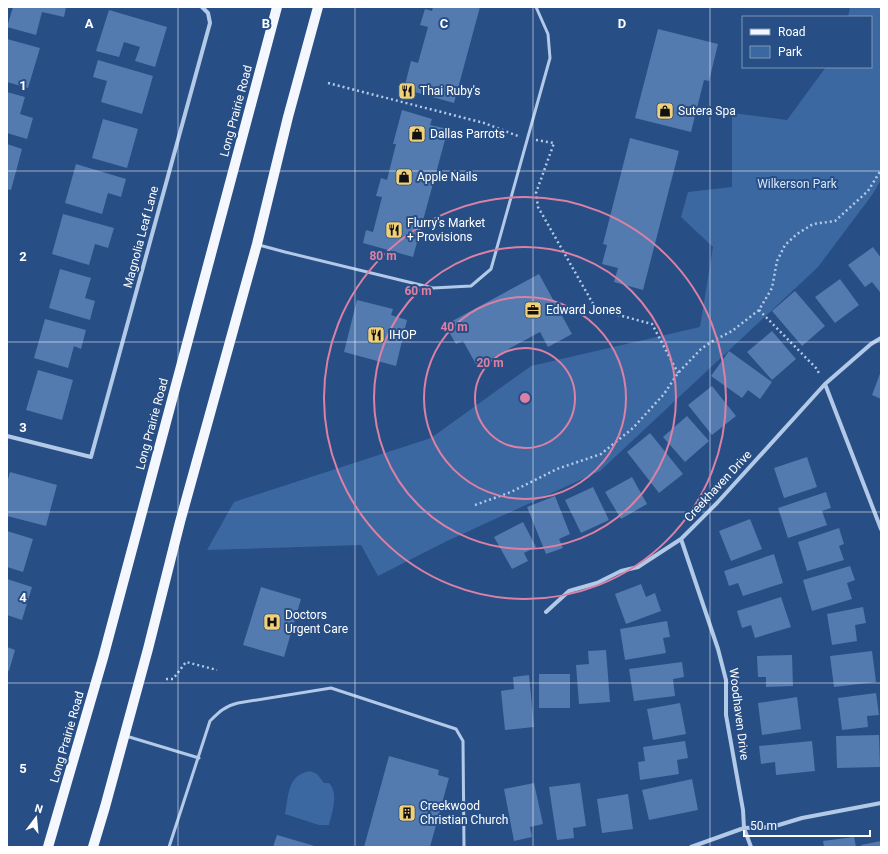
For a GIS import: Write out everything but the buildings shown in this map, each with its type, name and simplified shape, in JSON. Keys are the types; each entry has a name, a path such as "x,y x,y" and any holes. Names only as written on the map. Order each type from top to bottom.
{"main road":[{"name":"Long Prairie Road","path":"48,847 103,658 277,7"},
{"path":"93,847 148,649 180,522 257,244 288,117 318,7"}],"street":[{"name":"Magnolia Leaf Lane","path":"7,436 91,457 210,23 208,13 202,7"},
{"name":"Creekhaven Drive","path":"546,612 569,591 597,583 620,571 638,567 681,539 717,503 825,384 881,338"},
{"path":"825,384 881,529"},
{"name":"Woodhaven Drive","path":"681,539 718,649 726,680 726,715 743,810 744,828 751,847"},
{"path":"691,847 744,828 772,827 802,818 881,803"}],"lane":[{"path":"257,244 433,288 471,286 491,269 550,58 548,34 536,7"},
{"path":"169,847 210,721 220,711 228,706 238,703 331,688 456,729 463,740 464,847"},
{"path":"124,736 199,758"}],"path":[{"path":"328,83 484,123 527,139 554,143 536,193 538,207 596,309 652,324 678,373"},
{"path":"475,505 511,492 557,469 601,454 633,428 664,394 678,373 706,346 732,331 759,310 772,288 777,261 785,245 797,234 813,224 835,221 868,191 881,170"},
{"path":"759,310 816,368 820,375"},
{"path":"166,679 173,679 186,662 217,670"}],"green space":[{"name":"Wilkerson Park","path":"850,7 881,7 881,180 872,195 818,267 600,471 445,542 378,576 361,545 207,550 234,502 431,438 531,366 700,327 713,247 681,217 688,192 732,187 732,113 787,120 825,68 872,68 872,16 848,16"},
{"path":"310,771 317,774 324,783 329,783 334,792 334,803 329,825 319,825 285,814 290,787 293,781 302,773"}],"place":[{"name":"Thai Ruby's","path":"407,91"},
{"name":"Sutera Spa","path":"665,111"},
{"name":"Dallas Parrots","path":"417,134"},
{"name":"Apple Nails","path":"404,177"},
{"name":"Flurry's Market + Provisions","path":"394,230"},
{"name":"Edward Jones","path":"533,310"},
{"name":"IHOP","path":"376,335"},
{"name":"Doctors Urgent Care","path":"272,622"},
{"name":"Creekwood Christian Church","path":"407,813"}]}
